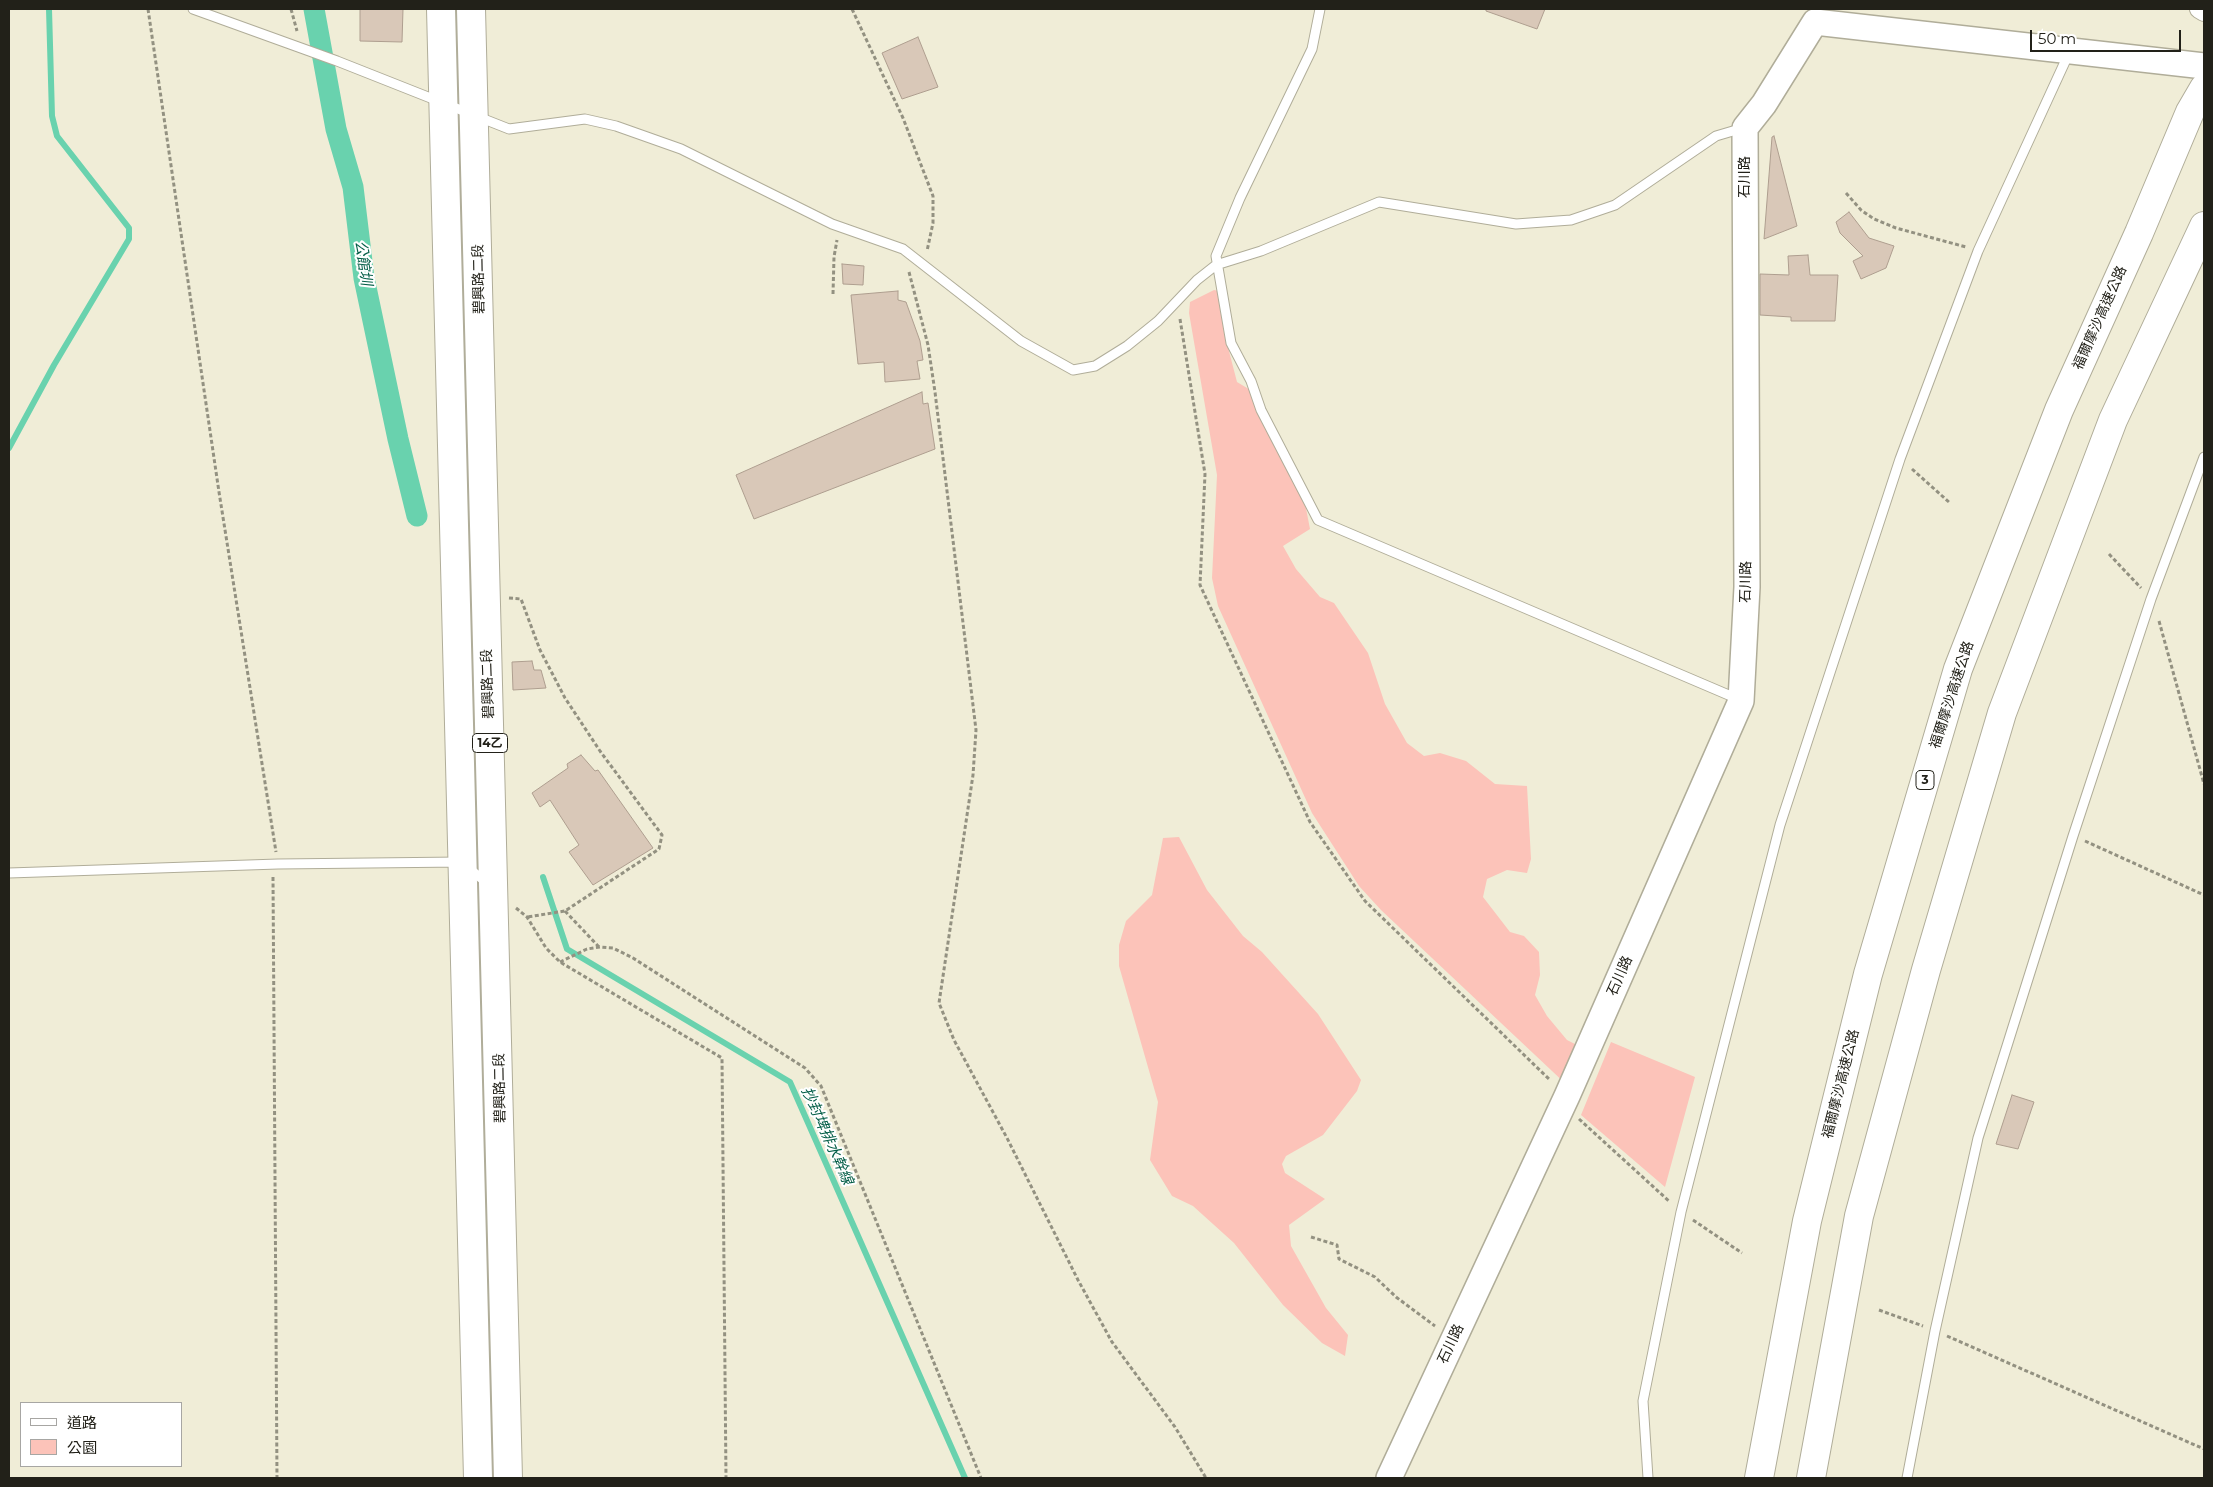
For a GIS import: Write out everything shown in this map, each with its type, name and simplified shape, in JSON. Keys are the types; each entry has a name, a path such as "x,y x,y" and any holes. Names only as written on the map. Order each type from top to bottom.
{"main road":[{"name":"14乙","path":"441,9 478,1478"},
{"name":"碧興路二段","path":"471,9 495,890 508,1478"},
{"name":"福爾摩沙高速公路","path":"1759,1478 1807,1221 1868,974 1958,669 2059,410 2139,233 2190,112 2204,88"},
{"path":"1811,1478 1859,1216 1926,970 2002,713 2113,420 2204,226"}],"street":[{"path":"2199,9 2204,12"},
{"path":"1745,128 1764,104 1818,16 2070,51 2204,66"},
{"name":"石川路","path":"1389,1478 1567,1096 1741,701 1747,588 1745,128"}],"lane":[{"path":"193,9 338,61 509,129 585,119 616,126 681,149 839,226 903,250 924,264 1021,341 1072,370 1094,366 1127,346 1158,321 1197,280 1216,265 1261,252 1379,202 1516,224 1570,220 1615,205 1716,136 1745,128"},
{"path":"1320,9 1312,49 1240,198 1216,256 1216,265 1231,343 1251,381 1261,410 1318,520 1741,701"},
{"path":"1648,1478 1643,1401 1681,1212 1780,825 1900,459 1978,251 2070,51"},
{"path":"1907,1478 1935,1331 1978,1138 2073,836 2151,599 2204,457"},
{"path":"9,874 278,864 461,862 495,890"}],"path":[{"path":"148,9 219,492 278,864 271,880 277,1478"},
{"path":"291,9 301,49"},
{"path":"852,9 902,118 933,196 933,223 924,264"},
{"path":"1846,192 1861,210 1874,219 1896,228 1978,251"},
{"path":"833,294 834,257 839,226"},
{"path":"903,250 928,346 976,730 973,775 939,1003 954,1040 1007,1138 1078,1280 1112,1342 1175,1427 1206,1478"},
{"path":"1177,301 1205,474 1200,585 1310,822 1365,900 1567,1096 1576,1116 1681,1212 1742,1253"},
{"path":"1900,459 1950,503"},
{"path":"2109,554 2151,599 2167,644 2204,784"},
{"path":"486,596 520,599 540,650 565,698 600,751 662,834 659,849 565,911 527,917"},
{"path":"2073,836 2204,895"},
{"path":"495,890 527,917 546,948 560,962 722,1058 726,1478"},
{"path":"565,911 600,947"},
{"path":"560,962 570,955 587,949 613,948 633,958 805,1068 821,1086 981,1478"},
{"path":"1311,1237 1337,1245 1339,1259 1375,1277 1396,1297 1453,1340"},
{"path":"1879,1310 1935,1331 2204,1449"}],"green space":[{"path":"1214,290 1219,291 1224,332 1237,382 1252,391 1304,498 1310,529 1283,546 1296,569 1320,597 1334,603 1368,653 1385,704 1407,743 1424,756 1440,753 1466,761 1495,784 1527,786 1531,859 1527,873 1507,870 1487,879 1483,897 1510,932 1524,936 1539,952 1540,975 1535,995 1547,1016 1567,1040 1581,1047 1569,1087 1381,910 1359,886 1312,813 1218,606 1212,578 1217,475 1189,313 1190,302"},
{"path":"1179,837 1207,890 1243,936 1262,952 1318,1014 1361,1080 1357,1091 1323,1135 1286,1156 1282,1164 1285,1173 1325,1199 1289,1225 1291,1246 1326,1308 1348,1335 1345,1356 1322,1343 1283,1305 1234,1243 1193,1206 1172,1196 1150,1160 1158,1102 1119,966 1119,945 1126,921 1152,895 1163,838"},
{"path":"1611,1042 1695,1077 1665,1187 1581,1115"}],"building":[{"path":"360,9 403,9 402,42 360,41"},
{"path":"1486,9 1545,9 1537,29 1486,11"},
{"path":"918,37 938,87 902,99 882,53"},
{"path":"1774,136 1797,226 1764,239 1772,137"},
{"path":"1849,212 1869,238 1894,246 1886,268 1861,279 1853,261 1863,256 1840,233 1836,222"},
{"path":"1808,255 1810,275 1838,275 1835,321 1791,321 1791,317 1760,315 1760,274 1789,275 1788,256"},
{"path":"842,264 864,266 863,285 843,284"},
{"path":"898,291 898,300 906,302 920,341 923,360 917,361 920,379 885,382 884,362 858,364 851,295"},
{"path":"922,392 923,404 928,403 935,449 754,519 736,475"},
{"path":"532,661 534,670 541,670 546,688 513,690 512,662"},
{"path":"581,755 595,771 598,770 653,848 593,885 569,852 579,845 550,800 540,807 532,793 568,768 567,764"},
{"path":"2012,1095 2034,1102 2018,1149 1996,1144"}],"waterway":[{"path":"9,448 54,365 129,239 129,228 57,136 52,116 49,9"},
{"name":"公館圳","path":"314,9 336,129 353,187 364,278 398,439 417,516"},
{"name":"抄封埤排水幹線","path":"543,877 567,949 790,1082 965,1478"}]}
